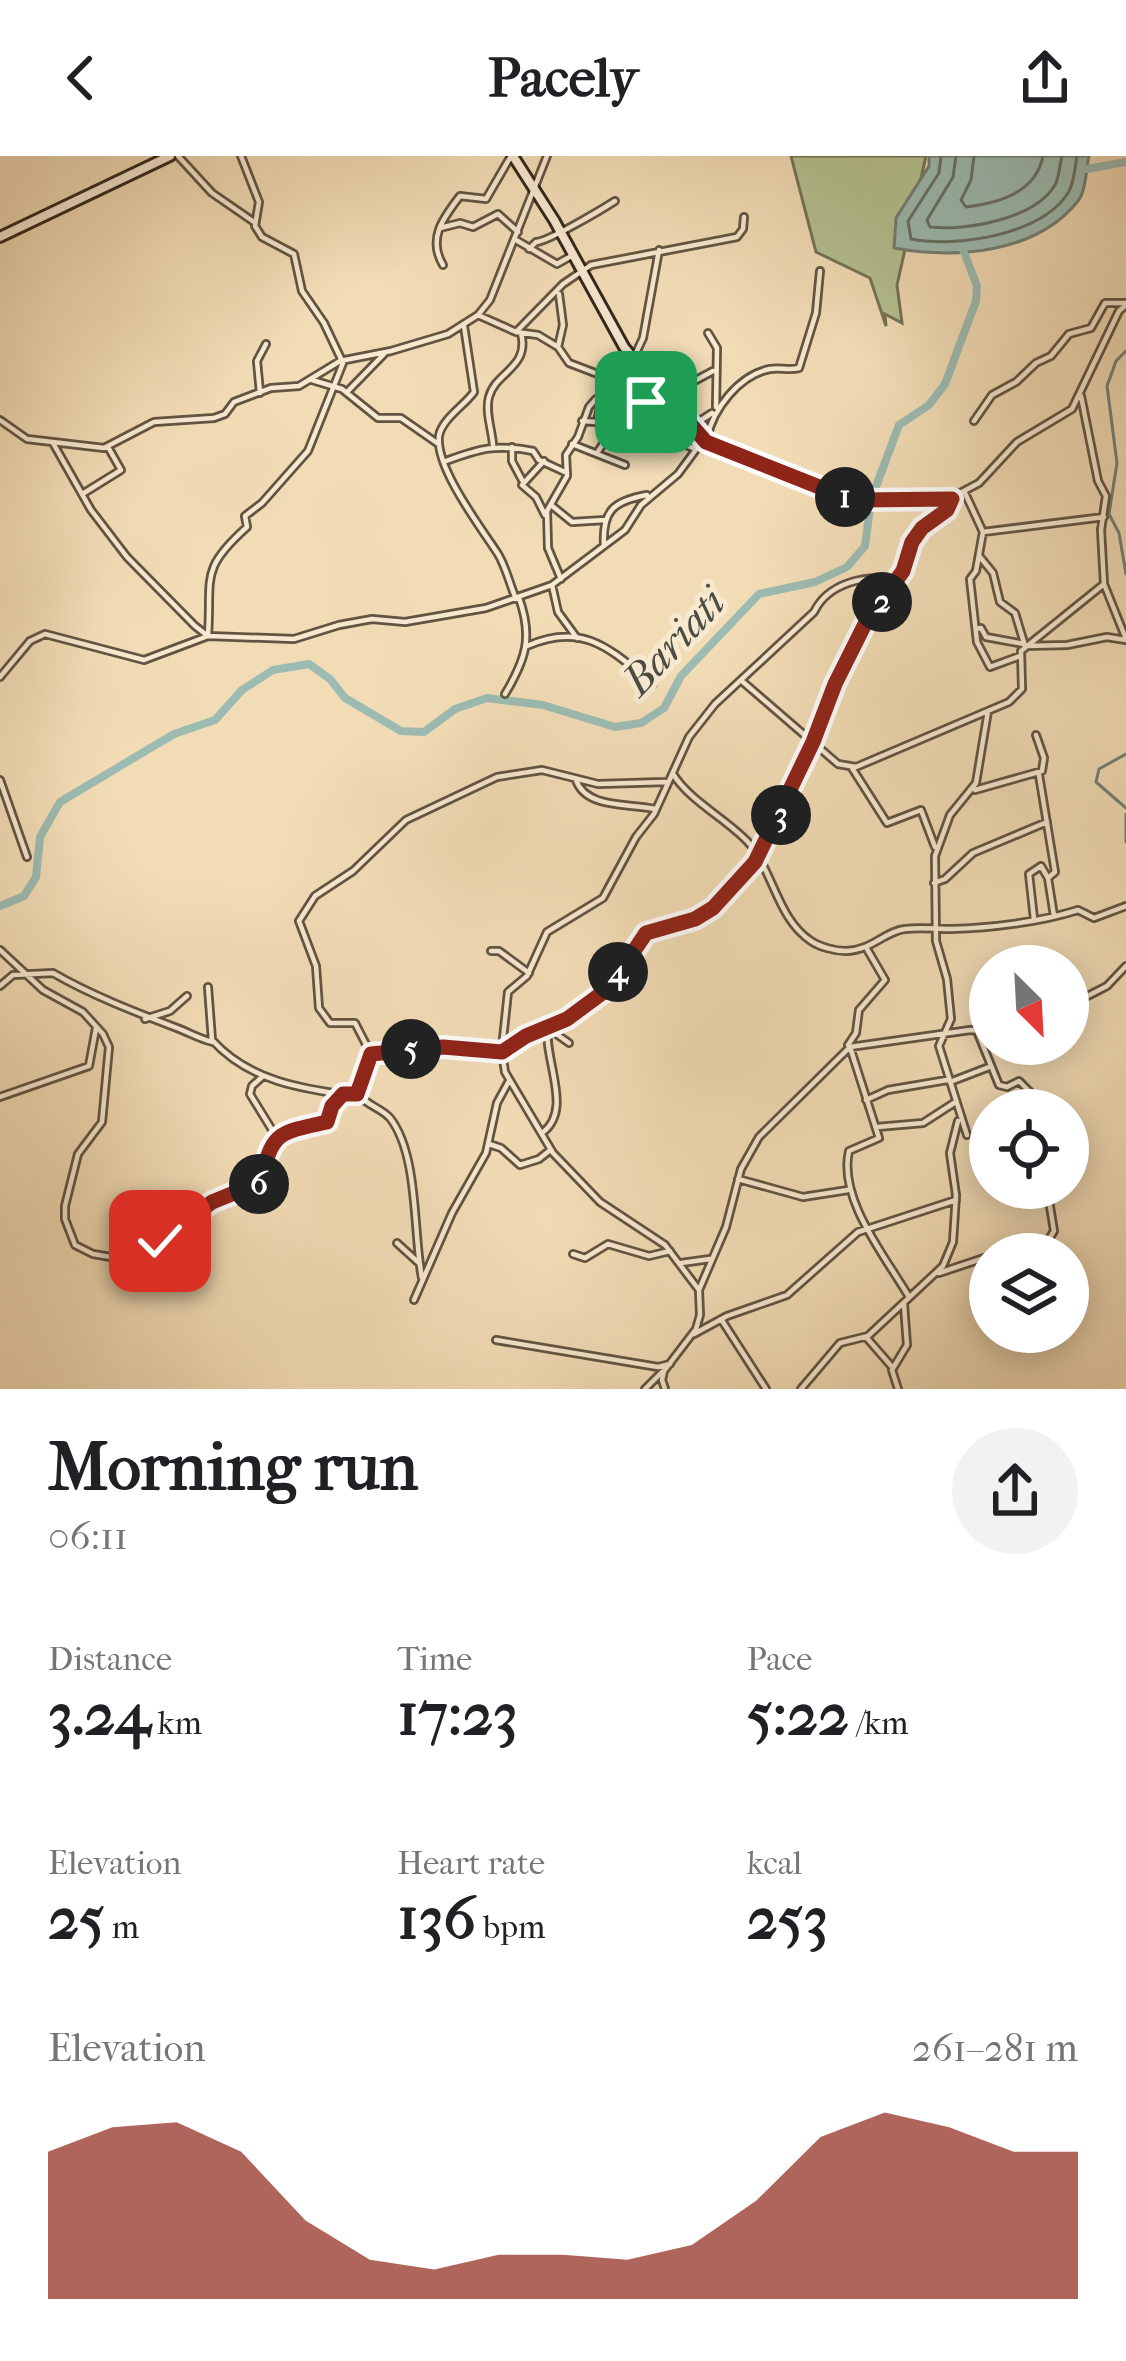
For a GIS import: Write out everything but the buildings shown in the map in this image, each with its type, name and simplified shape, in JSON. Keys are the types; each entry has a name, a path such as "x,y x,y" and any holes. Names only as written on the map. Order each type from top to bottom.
{"street":[{"path":"241,156 259,202 254,222"},
{"path":"443,266 437,256 437,229 460,196 486,199 512,156 633,360 705,441 831,492 864,500 952,499 965,493 1012,447 1068,412 1126,304"},
{"path":"0,421 23,438 100,449 164,420 195,422 223,416 234,402 293,388 340,362 385,353 464,326 490,300 547,156"},
{"path":"0,237 168,157 254,222 262,237 294,254 302,291 343,364 308,451 245,516 248,527 218,555 210,574 208,636"},
{"path":"529,249 536,242 549,242 615,201"},
{"path":"437,229 459,223 473,227 498,214 529,249 557,264 573,254"},
{"path":"519,333 559,290 596,262 737,238 744,218"},
{"path":"622,393 646,326 659,250"},
{"path":"692,426 765,371 799,368 816,313 820,271"},
{"path":"558,347 563,325 559,290"},
{"path":"974,421 992,394 1051,356 1069,334 1090,328 1105,303 1126,304"},
{"path":"478,315 519,333 538,335 558,347 569,363 610,378 627,406 657,431 696,449"},
{"path":"464,326 475,392 443,427 441,447 482,536 501,560 528,626 523,665 505,694"},
{"path":"0,677 30,641 45,634 144,660 208,636 294,639 339,625 405,622 517,598 552,585 626,530 651,495 678,474 705,441 718,389 717,348 708,332"},
{"path":"493,445 488,400 524,348 519,333"},
{"path":"260,393 257,361 266,344"},
{"path":"347,393 385,353"},
{"path":"545,516 567,473 564,465 590,404 622,393 648,403 715,370"},
{"path":"657,431 668,373"},
{"path":"582,421 597,422 610,378"},
{"path":"310,379 347,393 378,418 401,418 441,447"},
{"path":"1081,395 1098,482 1105,491 1104,584 1126,640"},
{"path":"597,452 627,406"},
{"path":"53,443 82,494 133,564 208,636"},
{"path":"572,444 625,465"},
{"path":"446,461 493,445 535,452 567,473"},
{"path":"82,494 120,472 108,447"},
{"path":"512,447 512,461 524,489 536,496 545,516 548,548 561,579"},
{"path":"523,483 544,461"},
{"path":"965,493 982,532 980,557 970,579 979,647 991,667 1020,656"},
{"path":"604,546 605,520 621,501 651,495"},
{"path":"371,1054 443,1047 502,1052 567,1019 609,988 646,933 695,919 713,908 755,862 866,622 897,581 916,535 947,510 952,499"},
{"path":"551,504 572,522 605,520"},
{"path":"982,532 1104,518"},
{"path":"980,557 993,574 1000,602 1015,613 1025,645"},
{"path":"699,1290 670,1251 600,1202 550,1150 509,1079 502,1052 505,998 529,973 547,932 603,898 697,727 721,697 814,612 824,596 865,580 897,581"},
{"path":"741,680 838,764 852,768 988,711 1021,691 1020,656 1025,645 1104,584"},
{"path":"552,585 557,612 577,638"},
{"path":"976,629 981,628 986,638 1025,645 1067,645 1107,637 1126,640"},
{"path":"527,646 552,636 611,648 653,684"},
{"path":"967,1135 939,1051 951,1019 934,883 936,851 950,815 971,791 988,711"},
{"path":"1036,735 1044,758 1039,772 1055,872 1048,878"},
{"path":"852,768 887,823 921,810 936,851"},
{"path":"358,1094 371,1054 355,1024 333,1025 324,1016 316,994 316,966 299,927 300,914 315,896 354,869 406,820 496,777 554,770 576,780 625,785 668,782"},
{"path":"971,791 1039,772"},
{"path":"673,774 758,853 781,904 809,940 839,950 866,947 896,930 1034,919 1078,910 1094,918 1126,907"},
{"path":"0,780 27,856"},
{"path":"576,780 582,794 593,800 656,809"},
{"path":"934,883 946,879 973,853 1047,822"},
{"path":"1034,919 1030,873 1042,866 1054,916"},
{"path":"645,1389 694,1334 700,1316 699,1290 726,1227 738,1179 759,1137 847,1048 859,1010 885,980 866,947"},
{"path":"0,950 22,974 83,1012 108,1042 110,1066 102,1122 78,1154 65,1206 74,1245 93,1255 117,1258 170,1237 212,1202 261,1182 270,1145 297,1127 327,1122 343,1094"},
{"path":"491,951 500,951 529,973"},
{"path":"1089,995 1107,986 1126,966"},
{"path":"0,986 11,975 53,973 145,1019 213,1042"},
{"path":"208,987 209,1030 228,1059 263,1076 358,1094 389,1117 404,1152 416,1204 422,1278"},
{"path":"145,1019 170,1011 187,996"},
{"path":"0,1097 88,1066 96,1027"},
{"path":"548,1027 569,1043"},
{"path":"542,1134 554,1123 558,1108 548,1027"},
{"path":"847,1048 969,1032"},
{"path":"847,1048 877,1127 877,1142 848,1154 848,1190 907,1300 907,1346 893,1368"},
{"path":"866,1100 907,1085 950,1081 989,1066 1001,1086 1022,1083 1028,1089"},
{"path":"263,1076 250,1094 277,1138"},
{"path":"414,1300 489,1144 497,1103 509,1079"},
{"path":"877,1127 922,1123 954,1103"},
{"path":"801,1389 840,1343 866,1337 937,1274 952,1246 956,1200 950,1153 959,1117"},
{"path":"489,1144 520,1165 539,1160 550,1150"},
{"path":"738,1179 803,1197 848,1190"},
{"path":"694,1334 787,1295 855,1235 956,1200"},
{"path":"397,1243 420,1263"},
{"path":"573,1254 585,1258 608,1244 649,1256 670,1251"},
{"path":"680,1263 711,1258"},
{"path":"937,1274 969,1263"},
{"path":"721,1319 766,1389"},
{"path":"866,1337 893,1368 898,1389"},
{"path":"496,1340 654,1366 670,1364"},
{"path":"664,1371 665,1389"}],"green space":[{"path":"791,156 926,156 897,285 902,323 885,314 886,326 870,278 816,252"}],"water":[{"path":"929,156 1089,156 1078,201 1040,232 968,252 894,248 896,218 929,166"}],"waterway":[{"path":"1087,169 1126,162"},
{"name":"Bariati","path":"0,906 24,896 36,877 40,837 60,802 174,734 215,720 242,690 273,670 309,664 345,698 401,731 424,732 455,709 487,698 543,705 615,727 641,723 664,708 681,676 759,594 815,582 847,567 865,546 871,500 899,425 929,405 945,384 976,301 977,286 962,247"},
{"path":"1126,351 1116,361 1107,386 1117,463 1109,514 1119,533 1126,574"},
{"path":"1126,754 1099,769 1096,782 1126,808"},
{"path":"1126,814 1126,842"}],"route":[{"path":"160,1241 212,1202 261,1182 270,1145 289,1130 327,1122 343,1094 357,1094 371,1054 443,1047 502,1052 567,1019 609,988 646,933 710,910 755,862 866,622 903,571 916,535 951,506 952,499 842,496 706,442 662,392 646,402"}]}
